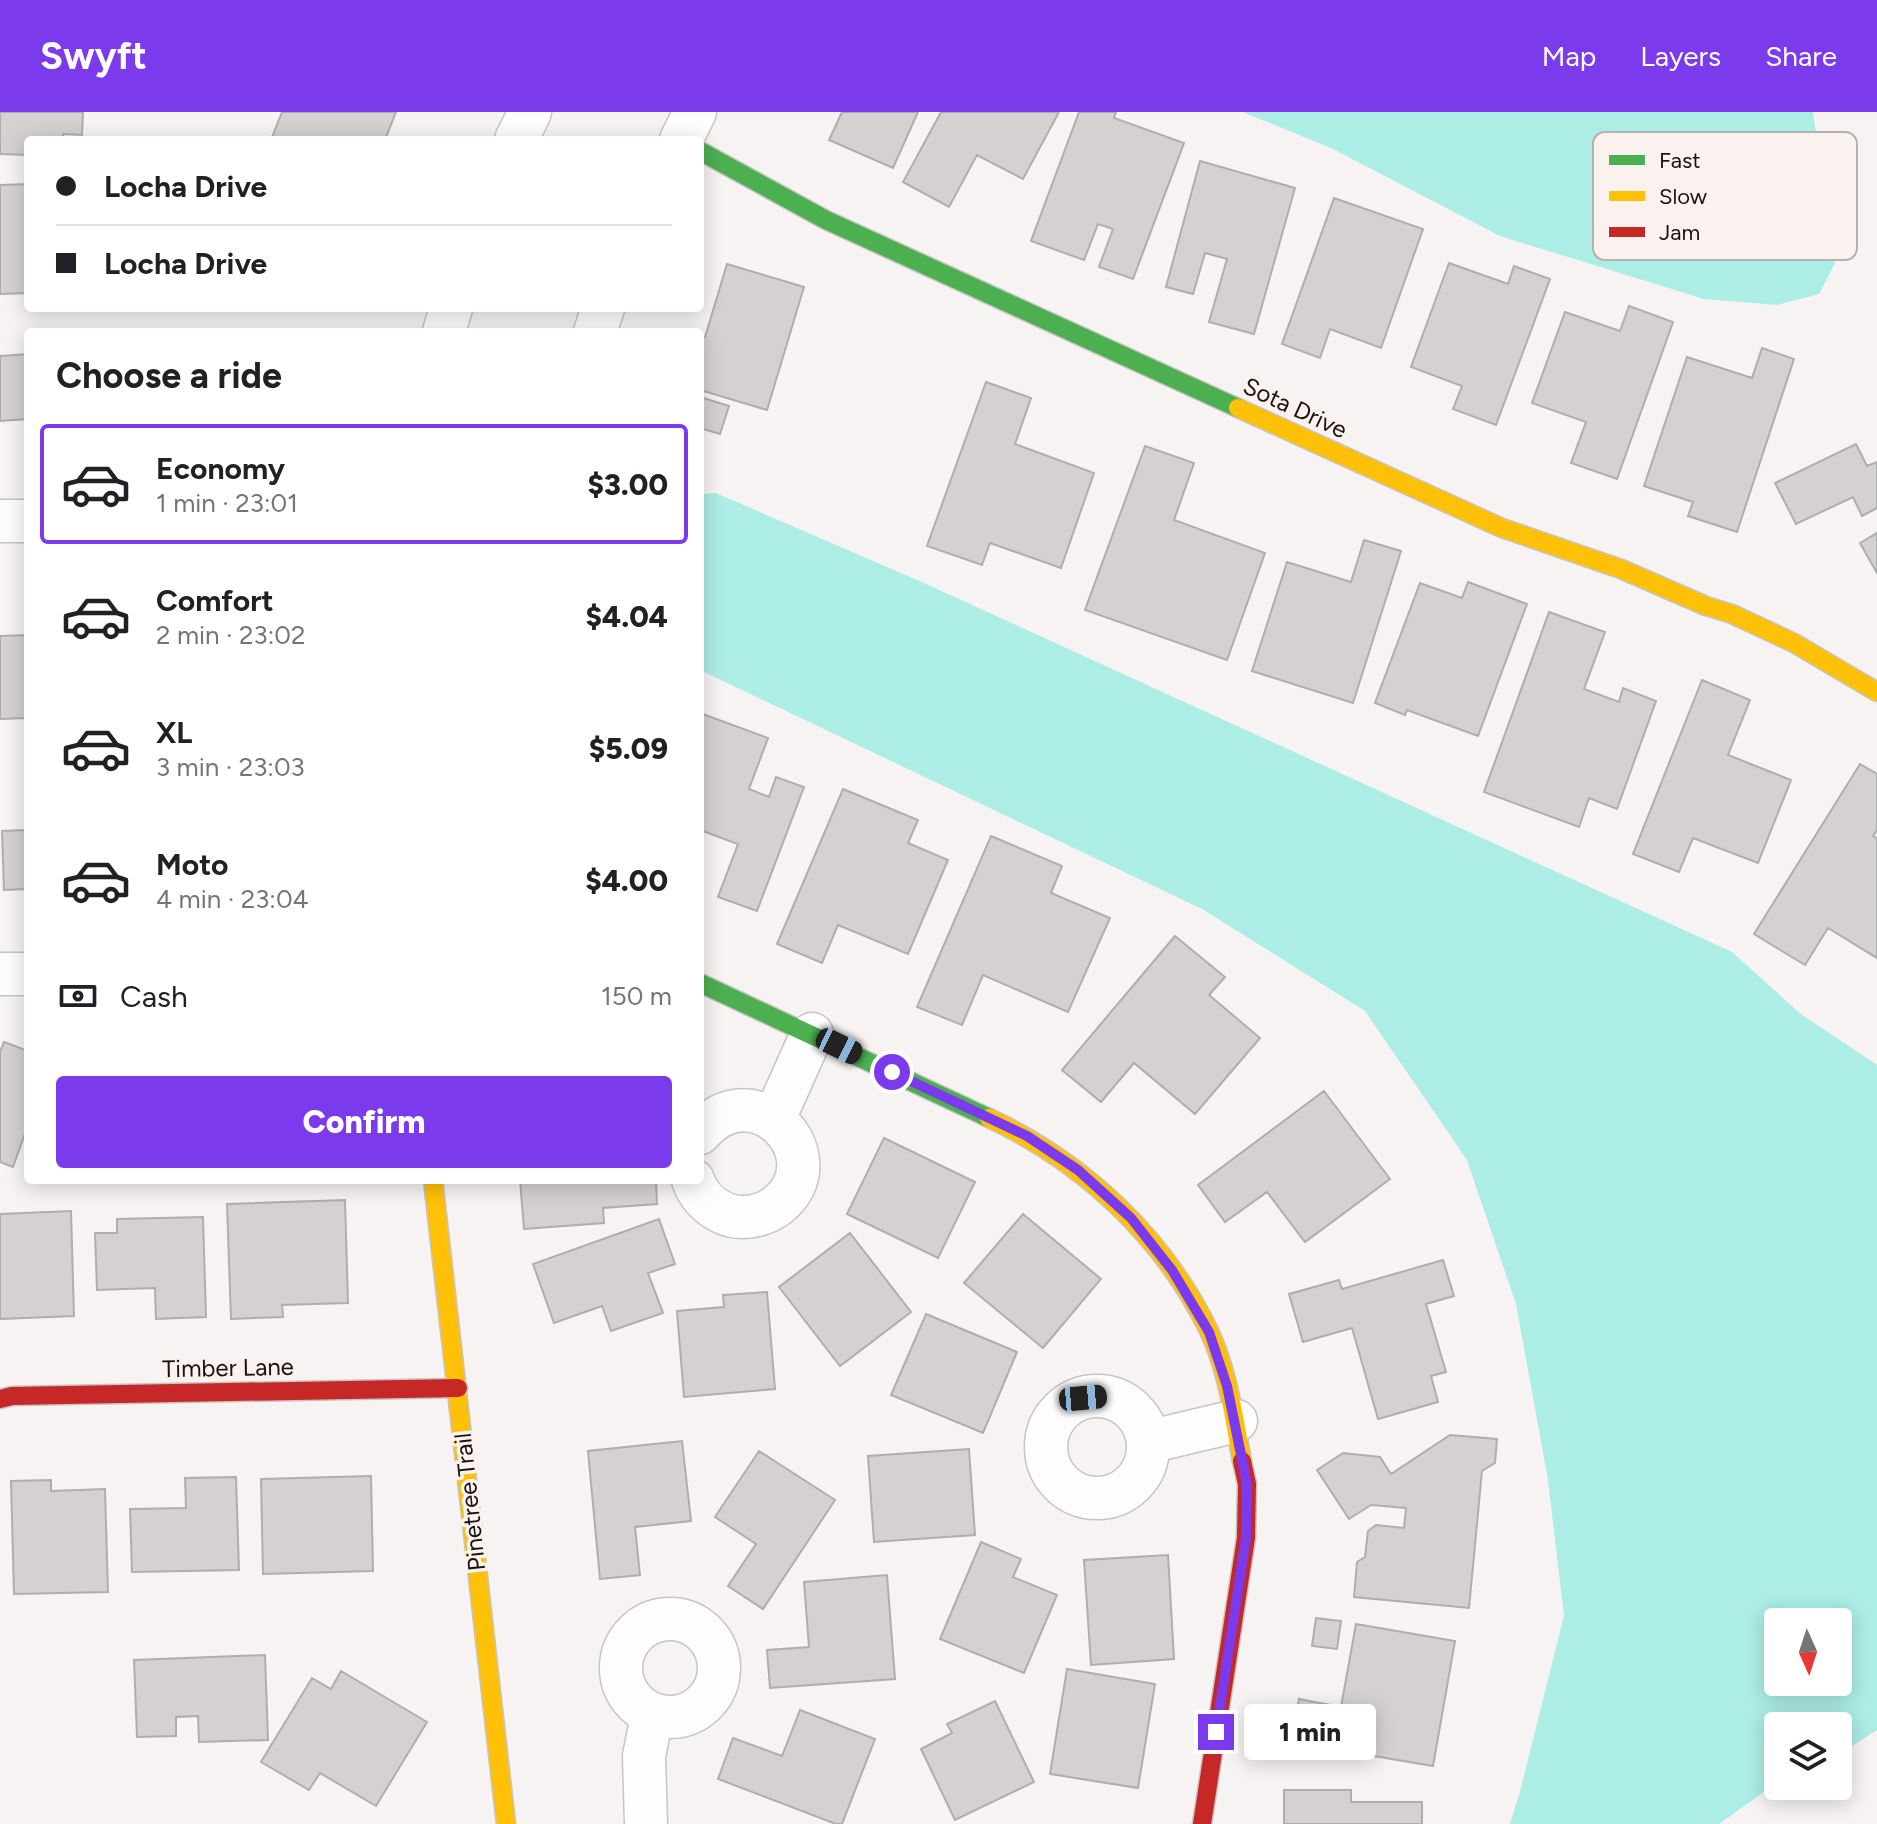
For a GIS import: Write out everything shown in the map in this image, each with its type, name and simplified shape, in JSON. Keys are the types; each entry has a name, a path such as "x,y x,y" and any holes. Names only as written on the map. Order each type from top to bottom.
{"street":[{"path":"518,136 530,112"},
{"path":"683,136 695,112"},
{"name":"Sota Drive","path":"704,153 826,220 1502,528 1621,569 1732,614 1794,643 1877,692"},
{"path":"0,521 24,521"},
{"path":"0,974 24,974"},
{"path":"704,985 1027,1136 1078,1170 1131,1218 1172,1270 1209,1332 1236,1421 1247,1484 1246,1538 1202,1824"},
{"path":"774,1119 812,1034"},
{"path":"695,1184 704,1200 718,1211 743,1217 770,1211 784,1199 794,1184 798,1166 796,1148 787,1131 774,1119 758,1111 741,1110 724,1114 704,1128"},
{"name":"Pinetree Trail","path":"433,1184 506,1824"},
{"name":"Timber Lane","path":"0,1399 12,1396 458,1388"},
{"path":"1148,1442 1236,1421"},
{"path":"646,1824 644,1756 652,1716"}],"water":[{"path":"1243,112 1813,112 1816,132 1593,132 1593,260 1835,260 1835,263 1819,294 1777,305 1704,299 1500,236 1333,149"},
{"path":"716,493 924,583 1732,952 1802,1015 1877,1065 1877,1730 1852,1746 1852,1712 1764,1712 1764,1792 1719,1824 1510,1824 1564,1616 1548,1480 1516,1304 1467,1160 1365,1011 1202,909 704,672 704,494"}],"building":[{"path":"0,112 83,112 82,135 24,136 24,155 0,154"},
{"path":"282,112 396,112 387,136 273,136"},
{"path":"842,112 918,112 893,168 829,140"},
{"path":"941,112 1059,112 1023,179 977,155 949,207 903,182"},
{"path":"1079,112 1116,112 1114,118 1184,143 1133,279 1099,267 1113,229 1098,224 1084,260 1031,241"},
{"path":"1200,161 1295,188 1254,334 1209,322 1227,259 1205,253 1193,294 1166,287"},
{"path":"24,184 24,293 0,294 0,185"},
{"path":"1334,198 1423,229 1381,348 1330,329 1320,358 1282,344"},
{"path":"1449,263 1508,284 1514,266 1550,279 1496,425 1453,409 1462,386 1411,367"},
{"path":"727,264 804,287 767,410 704,391 705,337"},
{"path":"1629,306 1673,322 1617,479 1571,463 1586,422 1532,403 1565,312 1620,331"},
{"path":"1762,348 1794,359 1737,532 1688,516 1693,502 1644,486 1687,357 1752,378"},
{"path":"24,354 24,419 0,421 0,356"},
{"path":"986,382 1031,398 1015,444 1094,473 1061,568 990,543 982,565 927,546"},
{"path":"704,398 729,406 720,434 704,429"},
{"path":"1856,444 1867,466 1877,462 1877,508 1862,516 1853,497 1796,524 1775,483"},
{"path":"1145,446 1194,463 1174,520 1265,553 1227,660 1085,610"},
{"path":"1877,533 1877,573 1860,543"},
{"path":"1364,540 1401,551 1353,703 1252,671 1287,562 1351,582"},
{"path":"1468,582 1527,604 1478,736 1407,710 1405,715 1375,703 1420,583 1462,598"},
{"path":"1549,612 1605,632 1584,689 1619,702 1623,688 1656,701 1617,809 1589,798 1579,827 1484,792"},
{"path":"24,635 24,718 0,719 0,636"},
{"path":"1702,680 1750,700 1728,755 1791,780 1758,863 1693,838 1679,872 1633,854"},
{"path":"704,714 768,738 749,789 769,797 776,777 804,787 757,911 718,897 738,844 704,831"},
{"path":"1860,764 1877,774 1877,830 1873,836 1877,838 1877,958 1828,928 1805,965 1754,934"},
{"path":"843,789 918,820 908,843 948,860 908,954 838,925 822,963 777,944"},
{"path":"24,830 24,889 4,890 2,831"},
{"path":"991,836 1062,866 1051,893 1110,918 1068,1012 983,975 962,1025 917,1007"},
{"path":"1175,936 1225,977 1209,995 1260,1038 1195,1114 1134,1063 1101,1102 1062,1070"},
{"path":"4,1042 24,1050 24,1136 13,1167 0,1162 0,1052"},
{"path":"1324,1091 1390,1179 1305,1242 1267,1192 1225,1222 1198,1185"},
{"path":"884,1138 975,1182 938,1258 847,1214"},
{"path":"520,1184 656,1184 657,1204 603,1208 604,1223 524,1229"},
{"path":"345,1200 348,1303 282,1305 283,1317 231,1319 227,1204"},
{"path":"71,1211 74,1316 0,1319 0,1214"},
{"path":"1023,1214 1101,1279 1043,1348 964,1283"},
{"path":"203,1217 206,1317 156,1319 155,1288 97,1290 95,1233 117,1233 117,1219"},
{"path":"659,1219 675,1264 648,1273 663,1313 611,1331 602,1306 554,1323 533,1264"},
{"path":"850,1233 911,1312 840,1366 779,1287"},
{"path":"1443,1260 1454,1296 1426,1304 1446,1372 1431,1376 1438,1402 1378,1419 1352,1328 1303,1342 1289,1294 1339,1280 1342,1289"},
{"path":"767,1292 775,1389 684,1397 677,1311 724,1307 723,1295"},
{"path":"926,1314 1017,1352 983,1433 891,1395"},
{"path":"1450,1435 1497,1439 1495,1463 1482,1471 1469,1608 1354,1597 1357,1562 1365,1557 1368,1531 1376,1525 1404,1528 1406,1508 1371,1505 1349,1519 1317,1470 1343,1453 1380,1457 1391,1474"},
{"path":"682,1441 691,1521 635,1527 640,1575 600,1579 588,1451"},
{"path":"969,1449 975,1535 874,1542 868,1456"},
{"path":"759,1451 835,1500 763,1609 728,1586 756,1544 715,1517"},
{"path":"371,1476 373,1571 263,1574 261,1479"},
{"path":"236,1477 239,1570 132,1572 130,1509 186,1508 185,1478"},
{"path":"51,1480 51,1491 105,1489 108,1592 14,1594 11,1481"},
{"path":"981,1542 1021,1559 1013,1577 1057,1595 1024,1673 940,1639"},
{"path":"1168,1555 1174,1659 1091,1665 1084,1560"},
{"path":"887,1575 895,1679 770,1688 767,1650 809,1647 804,1582"},
{"path":"1316,1618 1341,1621 1337,1649 1312,1646"},
{"path":"1356,1624 1455,1641 1433,1766 1291,1742 1299,1699 1341,1707"},
{"path":"265,1655 268,1740 199,1742 198,1716 176,1717 176,1736 137,1737 134,1660"},
{"path":"1067,1669 1155,1684 1138,1788 1050,1774"},
{"path":"341,1671 427,1722 376,1806 320,1773 309,1790 261,1762 312,1678 331,1689"},
{"path":"995,1701 1034,1782 955,1820 921,1749 952,1733 947,1724"},
{"path":"800,1710 875,1739 842,1824 718,1779 733,1738 782,1756"},
{"path":"1284,1790 1351,1790 1351,1802 1422,1802 1422,1824 1284,1824"}],"traffic: fast":[{"path":"704,153 826,220 1238,408"},
{"path":"704,985 989,1118"}],"traffic: slow":[{"path":"1238,408 1502,528 1621,569 1732,614 1794,643 1877,692"},
{"path":"989,1118 1057,1156 1088,1180 1144,1233 1168,1264 1190,1296 1216,1346 1230,1395 1242,1461"},
{"path":"433,1184 506,1824"}],"traffic: jam":[{"path":"0,1399 12,1396 458,1388"},
{"path":"1202,1824 1246,1538 1247,1484 1242,1461"}],"route":[{"path":"892,1072 1027,1136 1078,1170 1131,1218 1172,1270 1209,1332 1236,1421 1247,1484 1246,1538 1216,1732"}]}
